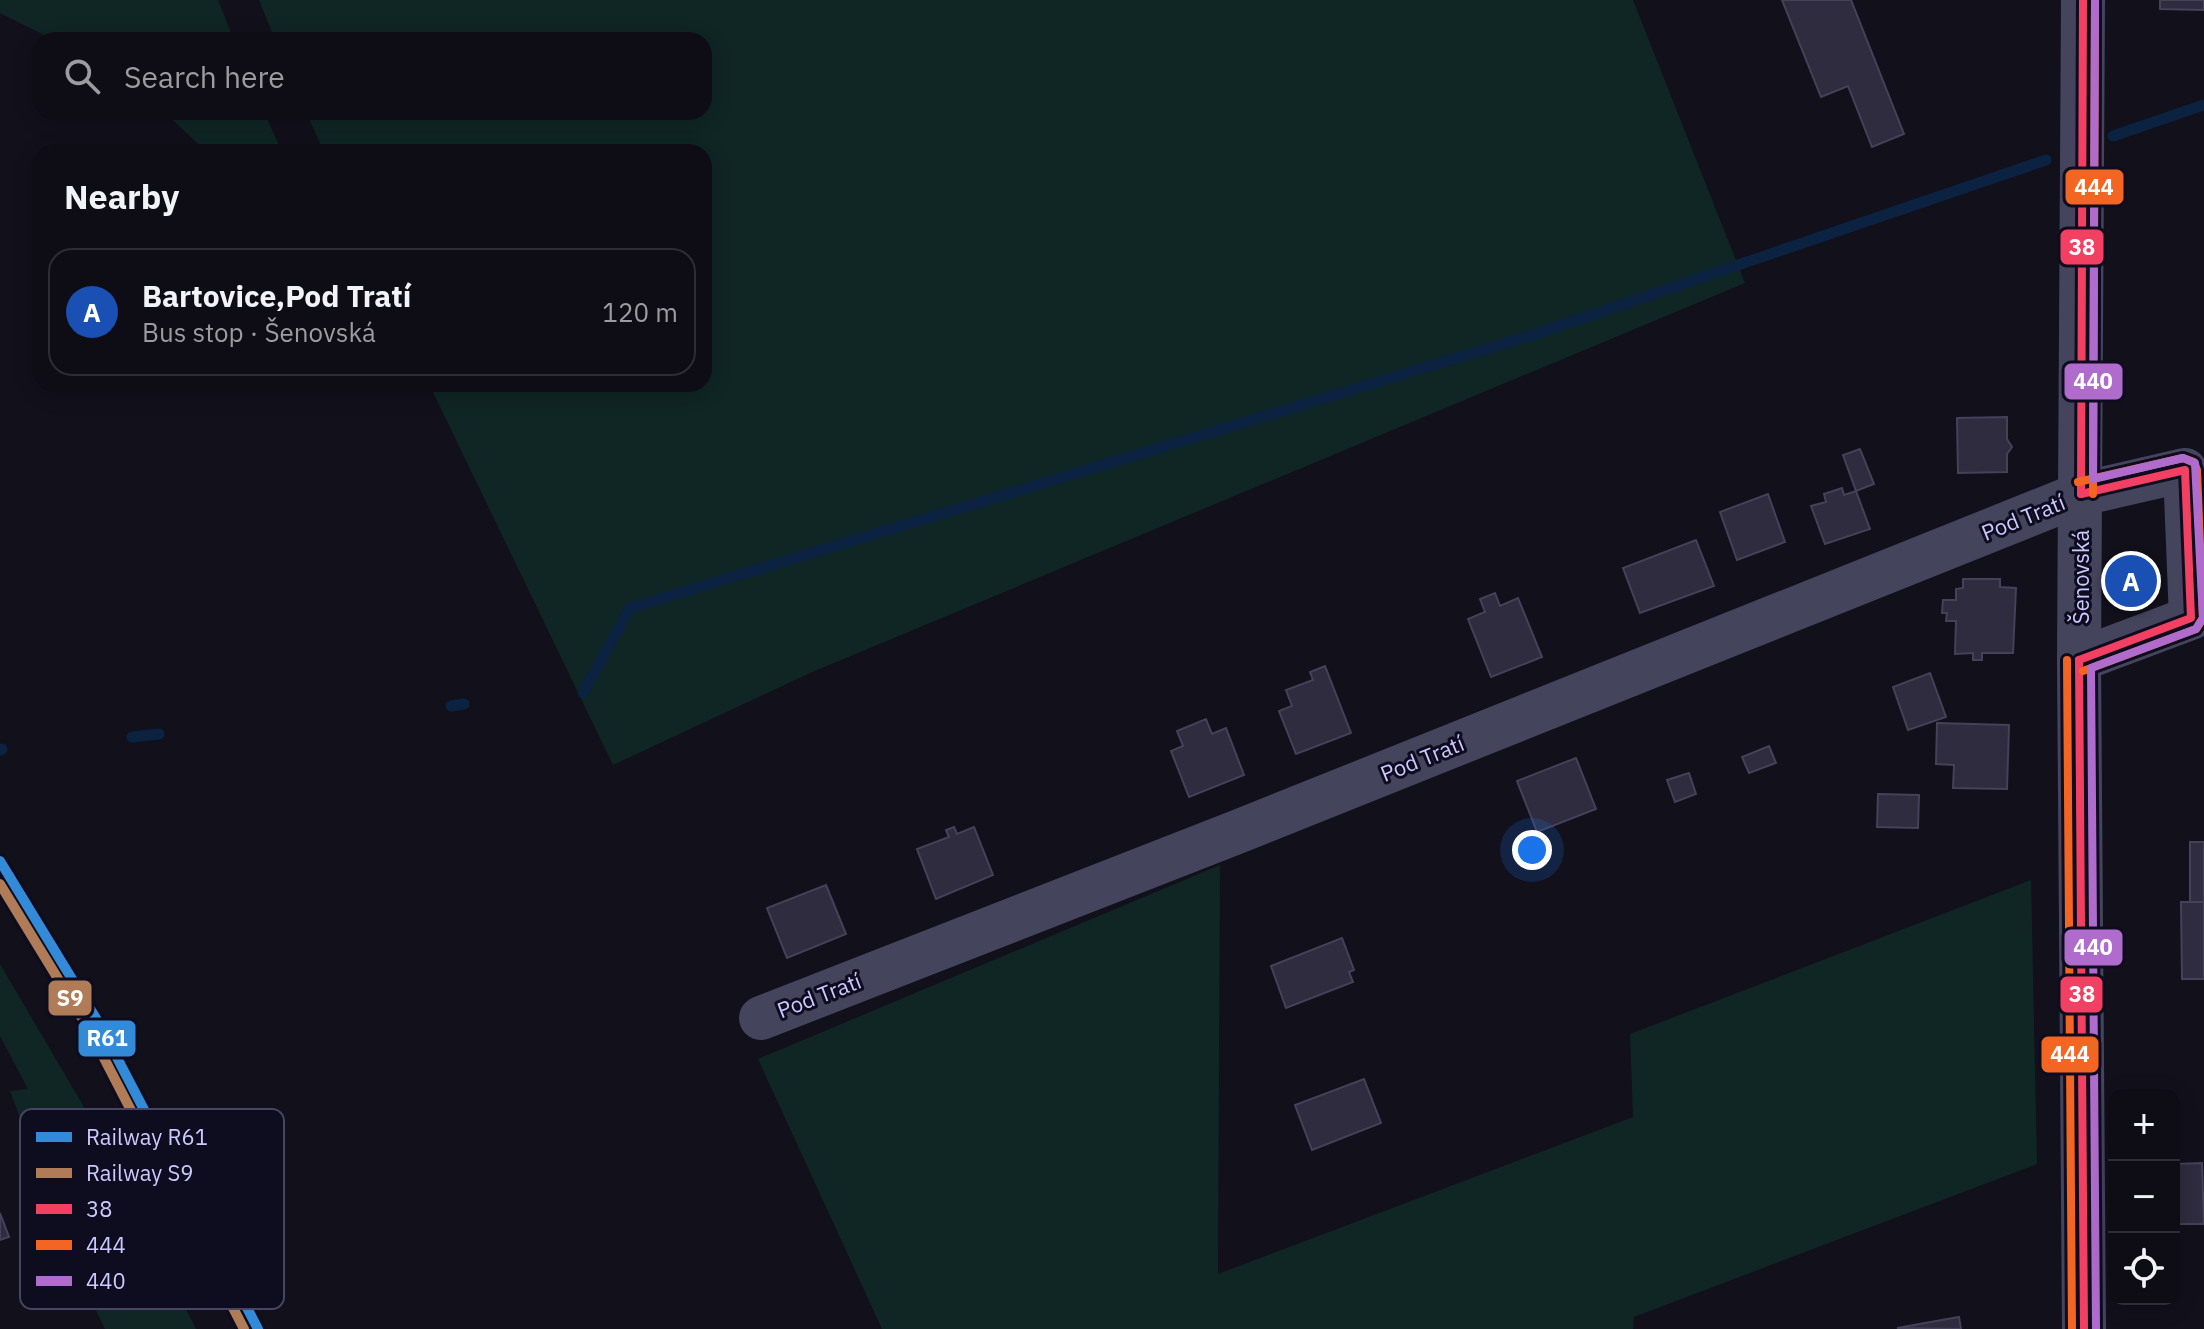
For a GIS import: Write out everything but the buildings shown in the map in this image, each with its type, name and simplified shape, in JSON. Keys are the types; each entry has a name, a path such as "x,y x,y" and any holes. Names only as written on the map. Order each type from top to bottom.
{"street":[{"name":"Šenovská","path":"2083,0 2079,660 2084,1329"},
{"name":"Šenovská","path":"2079,660 2191,618 2185,470 2081,494"},
{"name":"Pod Tratí","path":"761,1018 1252,826 2081,494"}],"green space":[{"path":"0,0 218,0 231,32 38,32 0,13"},
{"path":"259,0 1633,0 1745,283 810,673 613,765 433,392 712,392 712,144 320,144 310,120 712,120 712,32 272,32"},
{"path":"173,120 268,120 278,144 198,144"},
{"path":"1220,865 1218,1274 1633,1117 1630,1034 2031,880 2037,1164 1634,1317 1633,1329 882,1329 758,1059"},
{"path":"0,964 85,1109 20,1109 20,1117 10,1091 28,1089 0,1036"},
{"path":"95,1309 186,1309 196,1329 105,1329"}],"waterway":[{"path":"2113,136 2204,105"},
{"path":"583,693 630,608 1533,335 2046,160"},
{"path":"451,706 464,704"},
{"path":"132,737 159,734"}],"rail line":[{"name":"R61","path":"0,861 100,1025 144,1109"},
{"name":"S9","path":"0,884 90,1031 130,1109"},
{"name":"S9","path":"234,1309 244,1329"},
{"name":"R61","path":"248,1309 258,1329"}],"transit line":[{"name":"38","path":"2081,494 2083,0"},
{"name":"444","path":"2093,494 2095,0"},
{"name":"440","path":"2095,0 2093,479 2183,458 2195,463 2203,618 2196,629 2091,668 2096,1329"},
{"name":"444","path":"2078,482 2183,458 2194,462 2197,470 2203,618 2196,629 2083,671"},
{"name":"38","path":"2079,660 2191,618 2185,470 2081,494"},
{"name":"444","path":"2067,660 2072,1329"},
{"name":"38","path":"2079,660 2084,1329"}],"place":[{"name":"Bartovice,Pod Tratí","path":"2131,581"}]}
